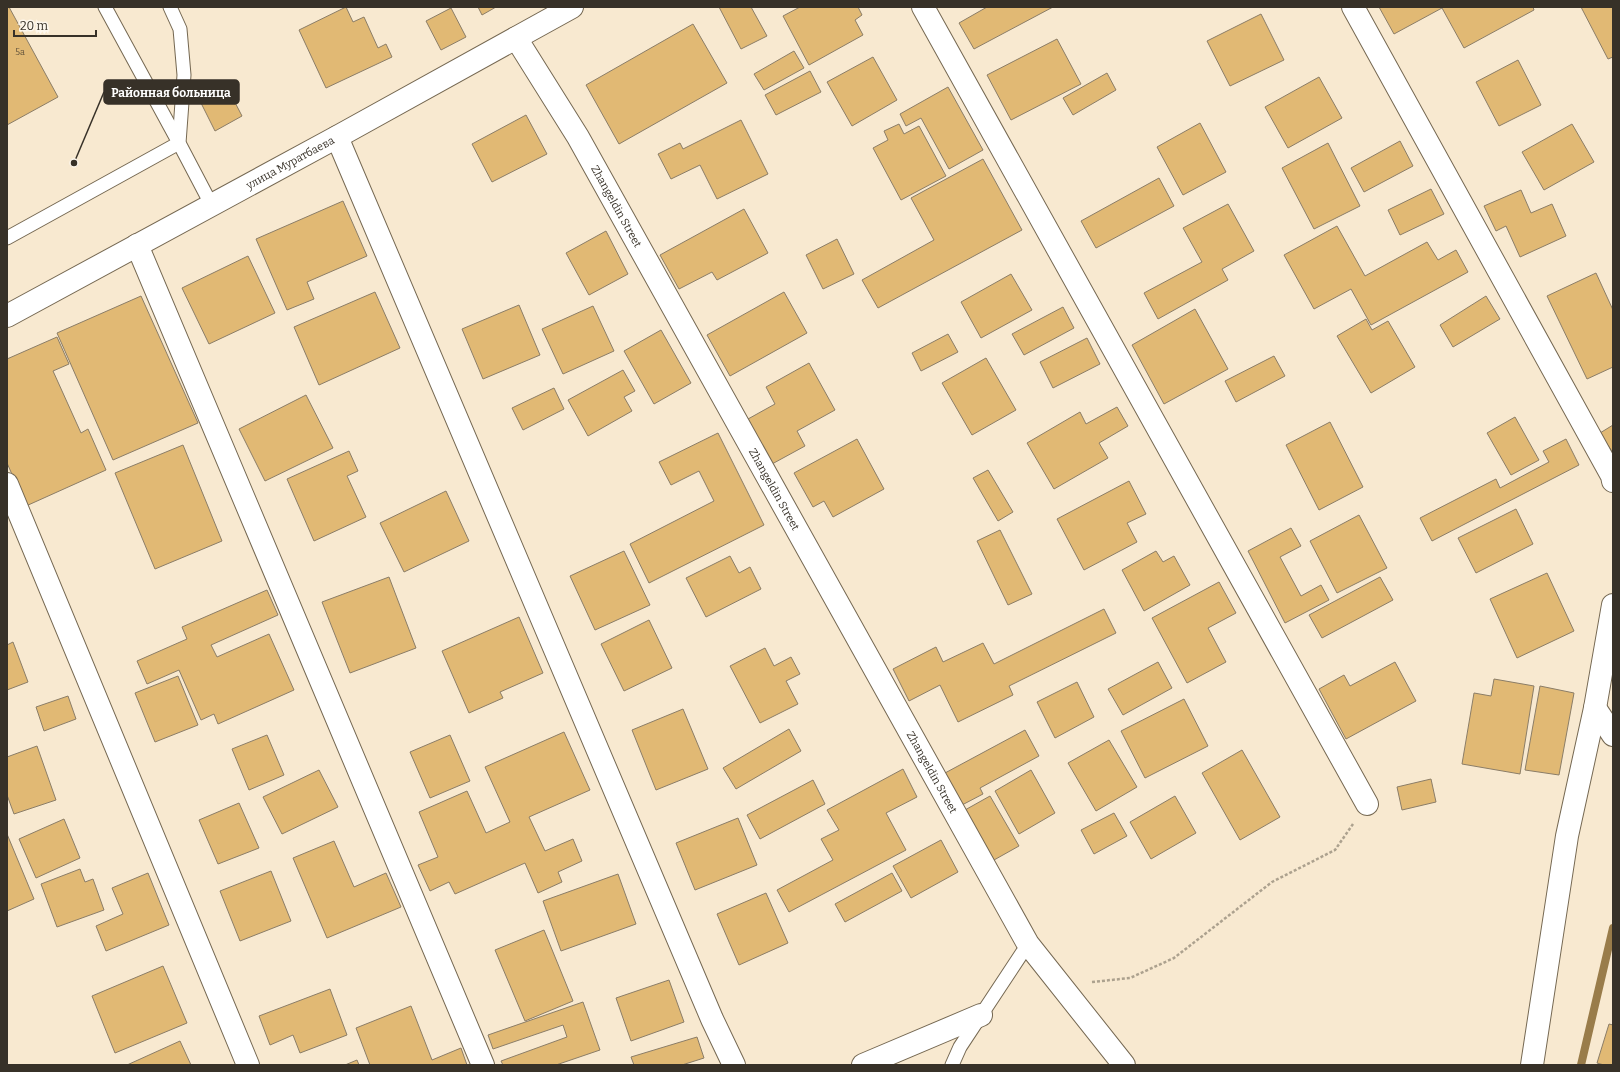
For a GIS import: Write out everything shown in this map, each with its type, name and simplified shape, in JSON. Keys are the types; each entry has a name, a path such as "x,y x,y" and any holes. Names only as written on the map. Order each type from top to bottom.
{"street":[{"name":"улица Муратбаева","path":"7,316 337,137 572,7"},
{"path":"923,7 1366,804"},
{"path":"1353,7 1608,469 1613,481"},
{"name":"Zhangeldin Street","path":"516,38 578,137 1028,944 1124,1065"},
{"path":"337,137 712,1019 734,1065"},
{"path":"137,245 483,1065"},
{"path":"7,484 248,1065"},
{"path":"1532,1065 1566,844 1595,708 1613,605"},
{"path":"1595,708 1613,735"},
{"path":"863,1065 981,1015"}],"lane":[{"path":"105,7 211,204"},
{"path":"170,7 180,29 184,75 179,143"},
{"path":"7,238 179,143"},
{"path":"952,1065 960,1047 1028,944"}],"path":[{"path":"1061,986 1130,978 1174,958 1272,882 1335,850 1366,804"}],"building":[{"path":"7,7 9,7 58,97 7,125"},
{"path":"346,7 353,22 364,17 378,48 386,44 392,57 326,88 299,30"},
{"path":"478,7 496,7 482,15"},
{"path":"719,7 751,7 767,36 741,49"},
{"path":"800,7 858,7 862,15 855,20 863,35 809,65 783,16"},
{"path":"987,7 1053,7 974,49 959,23"},
{"path":"1379,7 1533,7 1534,10 1464,48 1442,8 1394,34"},
{"path":"1581,7 1613,7 1613,57 1608,59"},
{"path":"451,8 466,37 441,50 426,21"},
{"path":"1261,14 1284,60 1230,86 1207,41"},
{"path":"693,24 727,83 619,144 586,85"},
{"path":"1057,39 1081,84 1011,120 987,75"},
{"path":"794,51 804,68 764,90 754,74"},
{"path":"873,57 897,100 852,126 827,82"},
{"path":"1518,60 1541,105 1499,126 1476,82"},
{"path":"810,71 821,92 776,115 765,95"},
{"path":"1107,73 1116,90 1073,115 1063,98"},
{"path":"1319,77 1342,118 1288,148 1265,107"},
{"path":"948,87 983,150 949,169 921,118 906,126 900,114"},
{"path":"228,89 242,116 215,131 201,103"},
{"path":"526,115 547,154 492,182 472,144"},
{"path":"741,120 768,174 717,199 700,165 671,179 658,154 680,143 683,149"},
{"path":"1200,123 1226,172 1183,195 1157,147"},
{"path":"899,124 904,134 919,126 946,176 901,200 873,148 888,140 884,131"},
{"path":"1572,124 1594,162 1544,190 1522,152"},
{"path":"1400,141 1413,166 1364,192 1351,168"},
{"path":"1328,143 1360,206 1314,229 1282,168"},
{"path":"983,159 1022,230 878,308 862,280 934,240 911,198"},
{"path":"1159,178 1174,206 1096,248 1081,221"},
{"path":"1431,189 1444,214 1400,235 1388,210"},
{"path":"1521,190 1531,213 1552,204 1566,236 1520,257 1506,226 1496,231 1484,206"},
{"path":"343,201 367,256 307,282 314,299 287,310 256,239"},
{"path":"1228,204 1254,251 1222,269 1228,280 1158,319 1144,293 1202,262 1183,228"},
{"path":"744,209 768,253 717,280 712,272 679,289 660,255"},
{"path":"1337,226 1365,276 1427,242 1438,260 1456,250 1468,272 1371,325 1351,289 1314,309 1284,255"},
{"path":"606,231 628,274 589,295 566,253"},
{"path":"837,239 854,274 823,289 806,255"},
{"path":"248,256 275,313 209,344 182,288"},
{"path":"1596,273 1613,310 1613,367 1587,379 1547,296"},
{"path":"1011,274 1032,310 981,338 961,302"},
{"path":"375,292 400,348 319,385 294,327"},
{"path":"784,292 807,333 730,376 707,335"},
{"path":"141,296 198,423 113,460 57,333"},
{"path":"1486,296 1500,319 1453,347 1440,325"},
{"path":"519,305 540,355 483,379 462,329"},
{"path":"593,306 614,351 563,374 542,329"},
{"path":"1063,307 1074,328 1024,355 1012,334"},
{"path":"1195,309 1228,369 1164,404 1132,345"},
{"path":"1366,319 1372,330 1388,321 1415,367 1371,393 1337,336"},
{"path":"661,330 691,383 654,404 624,351"},
{"path":"948,334 958,352 921,371 912,353"},
{"path":"57,337 69,364 53,371 81,433 88,429 106,470 26,506 7,463 7,359"},
{"path":"1087,338 1100,364 1053,388 1040,362"},
{"path":"1274,356 1285,376 1236,402 1225,381"},
{"path":"986,358 1016,410 972,435 942,383"},
{"path":"809,363 835,410 797,431 805,446 772,464 748,419 775,404 766,387"},
{"path":"623,370 635,391 624,397 632,411 588,436 568,400"},
{"path":"554,388 564,409 523,430 512,408"},
{"path":"306,395 333,448 265,481 239,429"},
{"path":"1117,407 1128,426 1099,443 1108,458 1054,489 1027,443 1080,412 1086,424"},
{"path":"1515,417 1539,460 1511,475 1487,433"},
{"path":"1330,422 1363,487 1319,510 1286,445"},
{"path":"1613,425 1613,453 1600,433"},
{"path":"718,433 764,525 649,583 630,544 714,501 699,471 671,485 659,462"},
{"path":"857,439 884,489 833,517 824,501 813,507 794,473"},
{"path":"1566,439 1579,465 1432,541 1420,518 1496,479 1500,488 1549,462 1543,451"},
{"path":"183,445 222,541 155,569 115,473"},
{"path":"349,451 358,471 347,476 366,517 314,541 287,479"},
{"path":"988,470 1013,512 998,521 973,478"},
{"path":"1129,481 1146,514 1127,523 1137,542 1084,570 1057,519"},
{"path":"446,491 469,541 404,572 380,523"},
{"path":"1516,509 1533,544 1476,573 1458,538"},
{"path":"1359,515 1387,568 1337,593 1310,541"},
{"path":"1291,528 1301,546 1280,557 1301,596 1321,585 1329,600 1285,623 1248,551"},
{"path":"1000,530 1032,594 1008,605 977,541"},
{"path":"624,551 650,605 595,630 570,576"},
{"path":"1156,551 1163,562 1174,556 1190,585 1144,611 1122,570"},
{"path":"730,556 739,573 750,567 761,589 706,617 686,578"},
{"path":"1547,573 1574,631 1517,658 1490,599"},
{"path":"389,577 416,648 350,673 322,602"},
{"path":"1380,577 1393,600 1322,638 1309,615"},
{"path":"1219,582 1236,613 1208,628 1226,662 1187,683 1152,618"},
{"path":"267,590 278,615 211,645 217,657 269,634 294,690 218,724 214,714 201,720 179,670 147,684 137,661 187,639 182,627"},
{"path":"1104,609 1116,633 1009,686 1013,695 958,722 940,685 909,701 893,669 936,647 943,662 983,643 994,664"},
{"path":"519,617 543,673 500,692 503,698 469,713 442,651"},
{"path":"649,620 672,668 624,691 601,644"},
{"path":"13,642 28,682 7,690 7,645"},
{"path":"765,648 774,666 791,657 800,674 786,681 798,704 760,723 730,666"},
{"path":"1158,662 1172,688 1123,715 1108,689"},
{"path":"1395,662 1416,701 1346,739 1319,689 1344,675 1350,686"},
{"path":"178,676 198,725 155,742 135,693"},
{"path":"1494,679 1534,686 1520,774 1462,764 1474,693 1491,696"},
{"path":"1077,682 1094,717 1055,738 1037,702"},
{"path":"1540,686 1574,693 1559,775 1525,770"},
{"path":"68,696 76,719 44,731 36,707"},
{"path":"1184,699 1208,746 1145,778 1121,731"},
{"path":"683,709 708,769 656,790 632,730"},
{"path":"789,729 801,751 736,789 723,768"},
{"path":"1025,730 1039,756 980,788 983,794 962,805 945,773"},
{"path":"564,732 590,790 529,817 545,851 573,839 582,861 558,872 562,882 538,893 525,863 455,894 449,882 430,891 418,865 438,857 419,812 467,791 486,833 510,822 485,767"},
{"path":"267,735 284,775 249,790 232,749"},
{"path":"450,735 470,781 430,798 410,752"},
{"path":"1109,740 1137,787 1096,811 1068,763"},
{"path":"37,746 56,800 14,814 7,795 7,757"},
{"path":"1242,750 1280,817 1240,840 1202,773"},
{"path":"903,769 917,797 886,813 906,850 789,912 777,890 833,860 821,839 839,830 827,810"},
{"path":"319,770 338,807 282,834 263,797"},
{"path":"1031,770 1055,813 1019,834 995,791"},
{"path":"1431,779 1436,802 1402,810 1397,787"},
{"path":"813,780 825,804 760,839 747,815"},
{"path":"990,796 1019,846 994,860 965,810"},
{"path":"1175,796 1196,833 1151,859 1130,822"},
{"path":"239,803 259,848 218,864 199,820"},
{"path":"1114,813 1127,836 1094,854 1081,830"},
{"path":"738,818 757,865 695,890 676,843"},
{"path":"64,819 80,858 36,878 19,839"},
{"path":"7,834 34,899 7,911"},
{"path":"941,840 958,872 911,898 893,866"},
{"path":"334,841 354,887 386,873 401,907 327,938 293,858"},
{"path":"80,869 85,882 93,879 104,910 57,927 41,884"},
{"path":"271,871 291,921 240,941 220,891"},
{"path":"148,873 169,925 106,951 96,926 123,914 112,888"},
{"path":"892,873 902,891 845,922 835,904"},
{"path":"618,874 636,924 561,951 543,901"},
{"path":"766,893 788,943 739,965 717,914"},
{"path":"544,930 573,1001 525,1021 495,950"},
{"path":"163,966 187,1023 115,1053 92,996"},
{"path":"669,980 684,1022 631,1041 616,998"},
{"path":"330,989 347,1035 300,1053 293,1035 270,1045 259,1016"},
{"path":"583,1002 600,1050 556,1065 503,1065 501,1061 567,1037 563,1025 493,1049 488,1035"},
{"path":"411,1006 432,1060 461,1048 467,1065 370,1065 356,1028"},
{"path":"1609,1024 1613,1025 1613,1065 1604,1065 1597,1063"},
{"path":"697,1037 704,1058 682,1065 634,1065 631,1057"},
{"path":"180,1041 191,1065 127,1065"},
{"path":"357,1060 359,1065 345,1065"}],"waterway":[{"path":"1581,1065 1613,928"}],"place":[{"name":"Районная больница","path":"74,163"}]}
